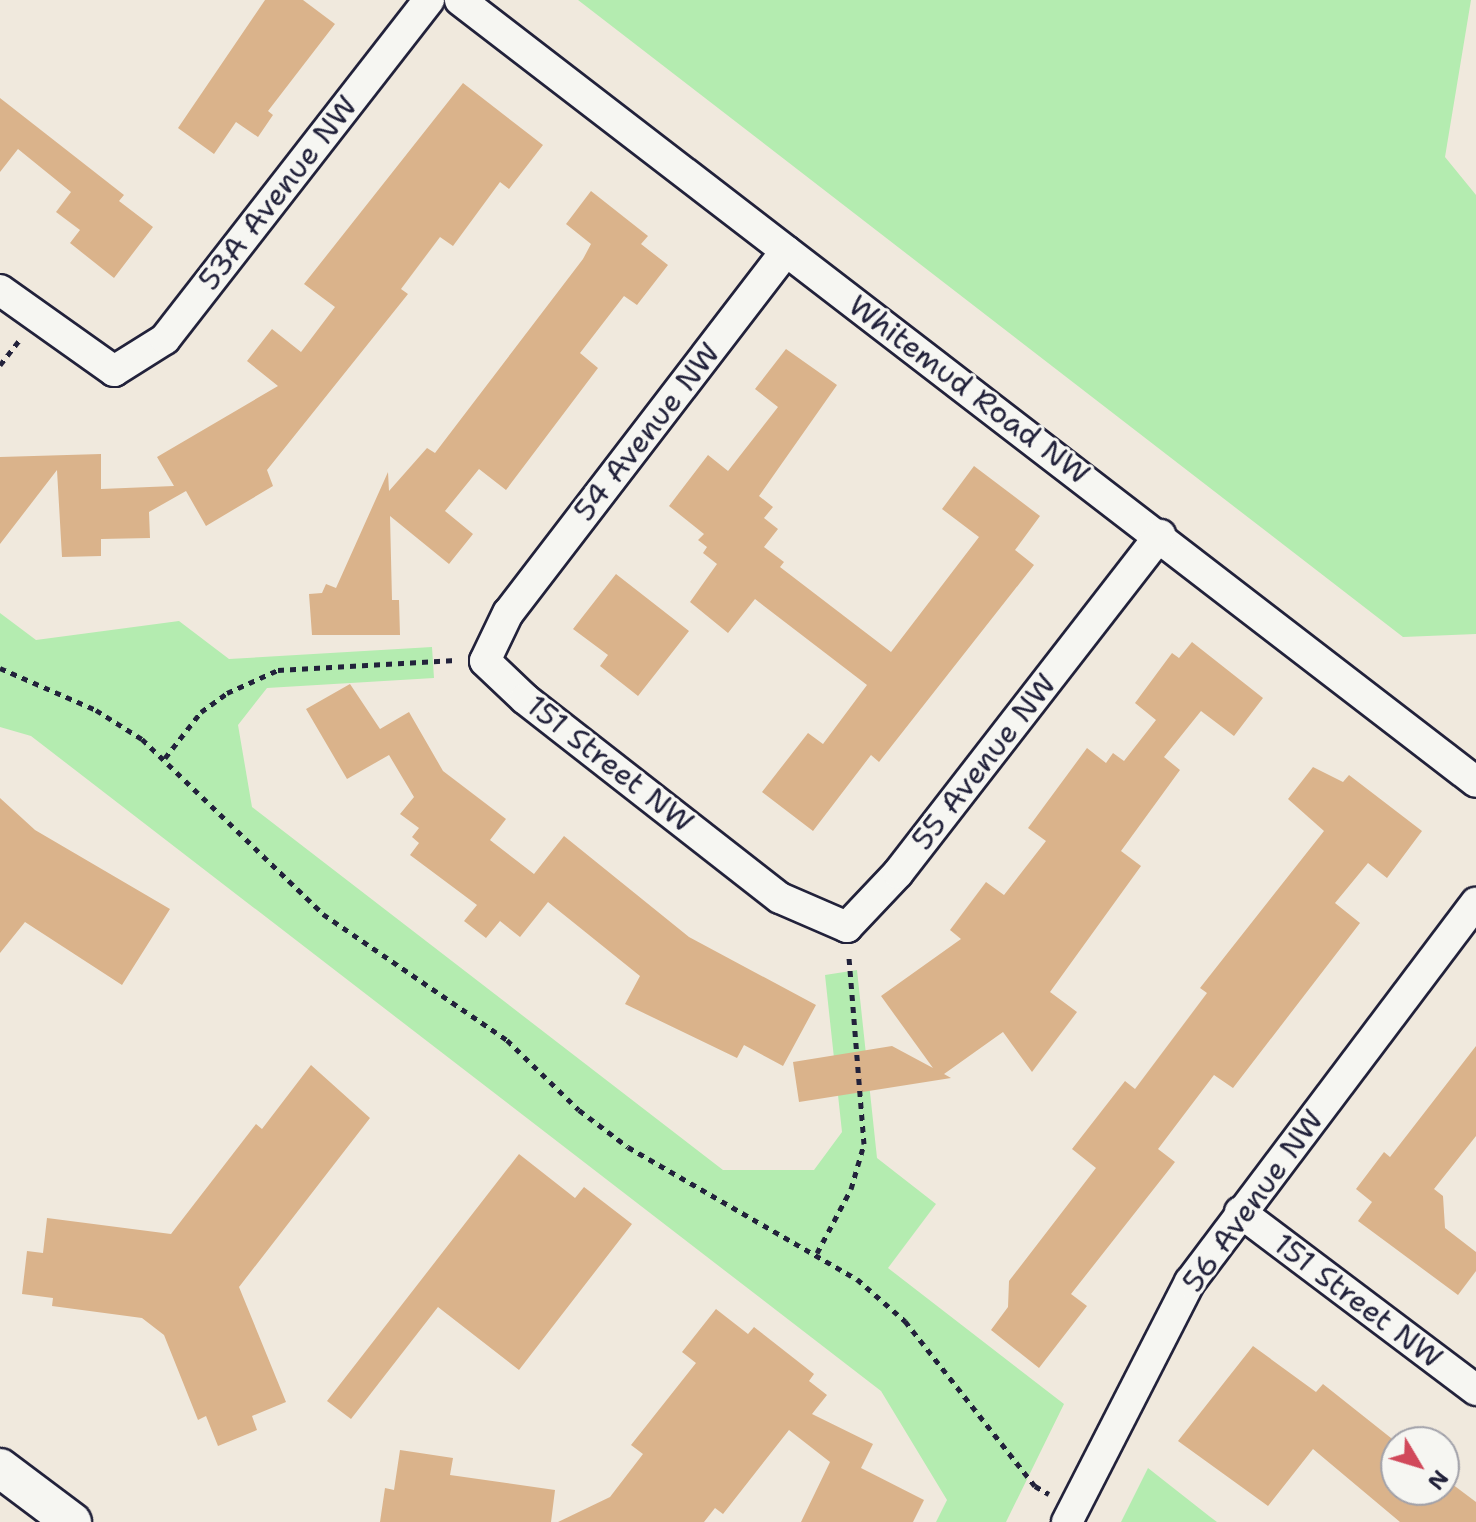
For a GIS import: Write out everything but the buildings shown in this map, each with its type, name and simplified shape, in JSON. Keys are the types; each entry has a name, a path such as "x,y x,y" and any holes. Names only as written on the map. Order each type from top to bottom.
{"street":[{"name":"53A Avenue NW","path":"0,290 114,371 165,339 429,0"},
{"name":"Whitemud Road NW","path":"460,0 1160,535 1476,782"},
{"name":"54 Avenue NW","path":"485,661 508,613 786,251"},
{"name":"55 Avenue NW","path":"847,927 898,873 1160,535"},
{"name":"151 Street NW","path":"485,661 525,699 780,898 847,927"},
{"name":"56 Avenue NW","path":"1070,1516 1190,1282 1476,903"},
{"name":"151 Street NW","path":"1240,1212 1476,1390"},
{"path":"0,1468 72,1522"}],"path":[{"path":"165,758 201,712 227,693 278,670 485,661"},
{"path":"0,668 96,710 165,758 323,914 507,1040 579,1110 628,1147 817,1253 905,1321 1035,1486 1070,1516"},
{"path":"817,1253 851,1189 864,1144 847,927"}],"green space":[{"path":"578,0 1471,0 1445,157 1476,195 1476,634 1403,637"},
{"path":"0,613 36,640 179,621 229,659 432,647 434,678 267,688 238,725 252,807 723,1170 814,1170 842,1132 825,975 857,970 877,1158 936,1204 888,1268 1064,1404 1006,1522 936,1522 947,1500 881,1391 31,736 0,727"},
{"path":"1148,1468 1209,1516 1217,1522 1121,1522"}]}
